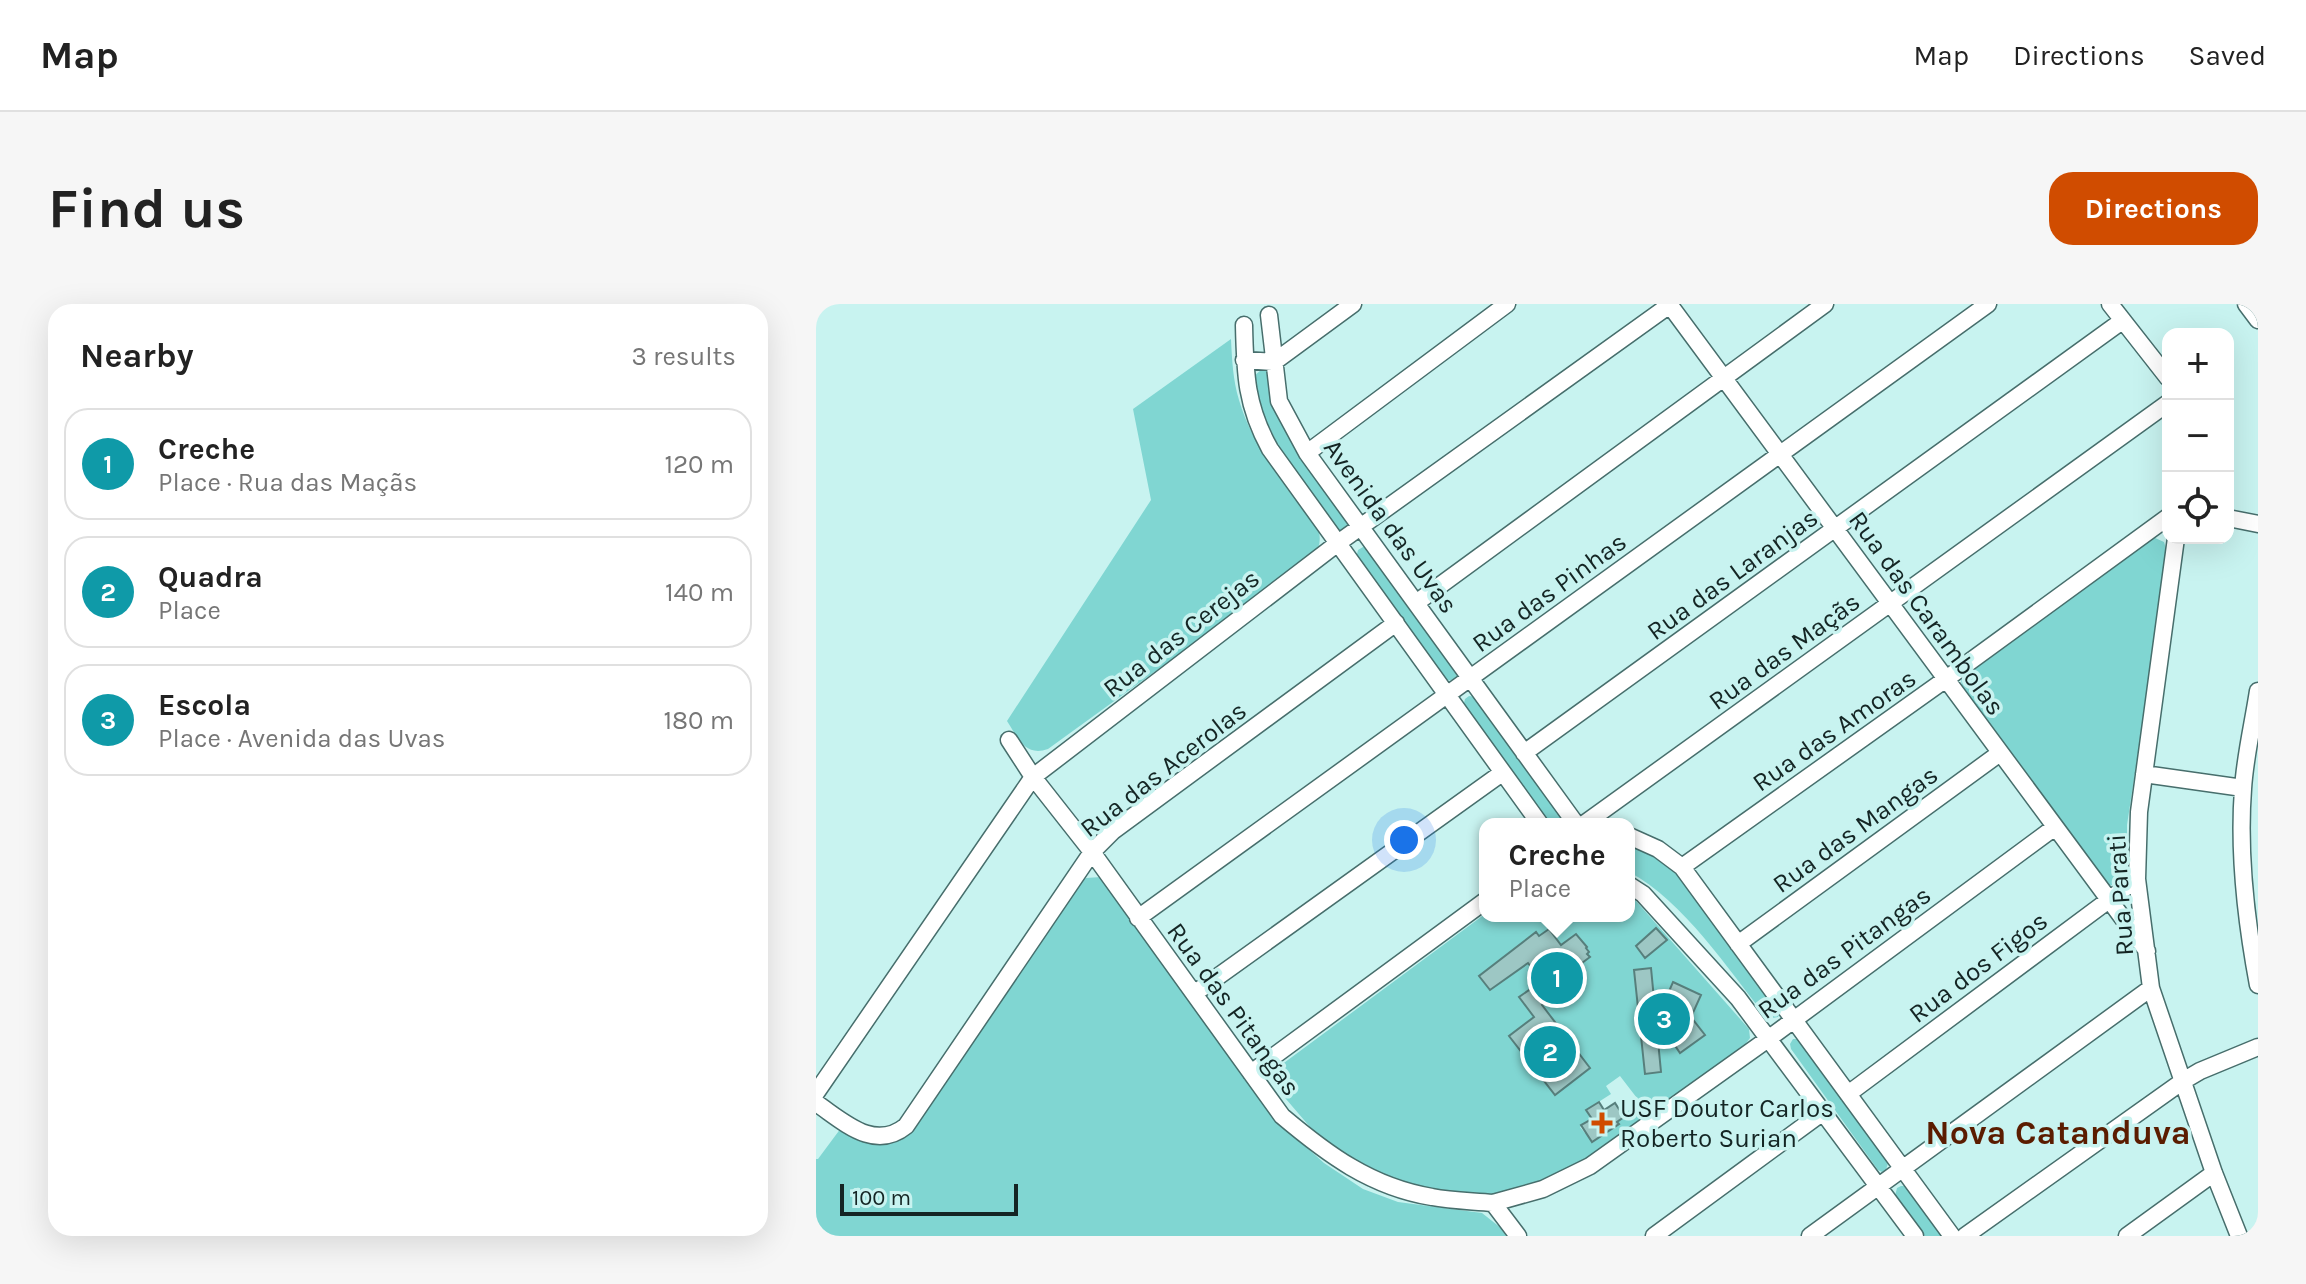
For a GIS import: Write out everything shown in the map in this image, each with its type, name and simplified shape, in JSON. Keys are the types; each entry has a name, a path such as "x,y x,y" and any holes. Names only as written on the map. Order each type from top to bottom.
{"street":[{"path":"1244,360 1274,362 1353,304"},
{"path":"1307,453 1507,304"},
{"name":"Rua das Carambolas","path":"1670,304 2147,951"},
{"name":"Rua das Cerejas","path":"816,1093 1033,777 1338,543 1670,304"},
{"path":"1416,603 1825,304"},
{"name":"Rua das Pinhas","path":"1138,918 1988,304"},
{"path":"2110,304 2162,371"},
{"path":"2246,304 2258,320"},
{"name":"Avenida das Uvas","path":"1269,315 1279,401 1307,453 1572,818"},
{"name":"Rua das Laranjas","path":"1524,753 2122,321"},
{"name":"Avenida das Uvas","path":"1244,325 1247,391 1256,424 1270,449 1536,818"},
{"name":"Rua das Maçãs","path":"1592,818 2162,407"},
{"path":"2234,519 2258,524"},
{"name":"Rua das Amoras","path":"1682,867 2162,521"},
{"name":"Rua Parati","path":"2175,544 2139,812 2137,879 2151,988 2214,1173 2239,1236"},
{"name":"Rua das Acerolas","path":"816,1103 867,1136 892,1135 906,1126 1092,852 1113,831 1396,623"},
{"path":"2258,691 2243,788 2242,858 2251,881 2248,934 2258,985"},
{"name":"Rua das Pitangas","path":"1009,740 1282,1116 1323,1151 1375,1181 1431,1197 1493,1203 1543,1189 1590,1166 2055,827"},
{"name":"Rua das Mangas","path":"1738,944 2000,753"},
{"path":"1195,993 1502,773"},
{"path":"2144,774 2243,788"},
{"path":"1635,839 1658,849 1682,867 1952,1236"},
{"name":"Rua dos Figos","path":"1848,1094 2137,879"},
{"path":"1635,889 1738,998 1915,1236"},
{"path":"1251,1073 1479,905"},
{"path":"1810,1236 2151,988"},
{"path":"1965,1236 2183,1081 2258,1047"},
{"path":"1654,1236 1823,1112"},
{"path":"2127,1236 2214,1173"},
{"path":"1493,1203 1518,1236"}],"shaded area":[{"path":"1231,339 1235,385 1245,418 1273,469 1319,532 1317,551 1313,557 1048,749 1028,748 1007,721 1151,500 1133,409"},
{"path":"1264,369 1269,372 1302,457 1347,523 1348,526 1340,532 1298,476 1275,438 1258,398 1254,376"},
{"path":"2153,537 2165,544 2168,555 2127,825 2127,872 2119,883 2106,884 1962,688 1964,671"},
{"path":"1367,547 1457,671 1454,681 1447,680 1356,558 1358,550"},
{"path":"1476,697 1561,818 1546,818 1463,707 1465,699"},
{"path":"1635,847 1660,858 1690,884 1780,1012 1778,1017 1768,1019 1687,919 1635,876"},
{"path":"1101,877 1283,1126 1324,1163 1363,1189 1398,1202 1482,1213 1506,1236 816,1236 816,1159 841,1128 870,1144 878,1145 894,1141 914,1126 1081,882 1086,878"},
{"path":"1635,900 1749,1029 1750,1038 1744,1046 1579,1163 1541,1183 1493,1194 1437,1193 1378,1178 1328,1148 1280,1092 1269,1074 1479,918 1479,922 1635,922","holes":["1620,1076 1640,1102 1623,1115 1618,1124 1585,1133 1580,1127 1592,1119 1586,1110 1611,1094 1606,1086"]},
{"path":"1793,1039 1802,1042 1888,1163 1886,1170 1878,1170 1791,1049"},
{"path":"1906,1186 1944,1236 1925,1236 1895,1196 1897,1188"}],"building":[{"path":"1656,928 1667,940 1645,958 1636,946"},
{"path":"1549,929 1561,945 1576,934 1587,947 1590,957 1574,969 1579,975 1542,1005 1590,1068 1555,1095 1509,1036 1534,1017 1519,997 1542,981 1528,963 1490,990 1479,976 1536,932 1539,936"},
{"path":"1651,968 1661,1072 1645,1074 1634,970"},
{"path":"1673,982 1701,995 1691,1017 1705,1035 1680,1053 1657,1019"},
{"name":"USF Doutor Carlos Roberto Surian","path":"1599,1102 1604,1110 1615,1103 1624,1117 1617,1122 1619,1124 1592,1142 1581,1125 1592,1119 1586,1110"}],"place":[{"name":"Creche","path":"1557,978"},
{"name":"Escola","path":"1664,1019"},
{"name":"Quadra","path":"1550,1052"},
{"name":"USF Doutor Carlos Roberto Surian","path":"1602,1123"}],"district":[{"name":"Nova Catanduva","path":"2058,1132"}]}
